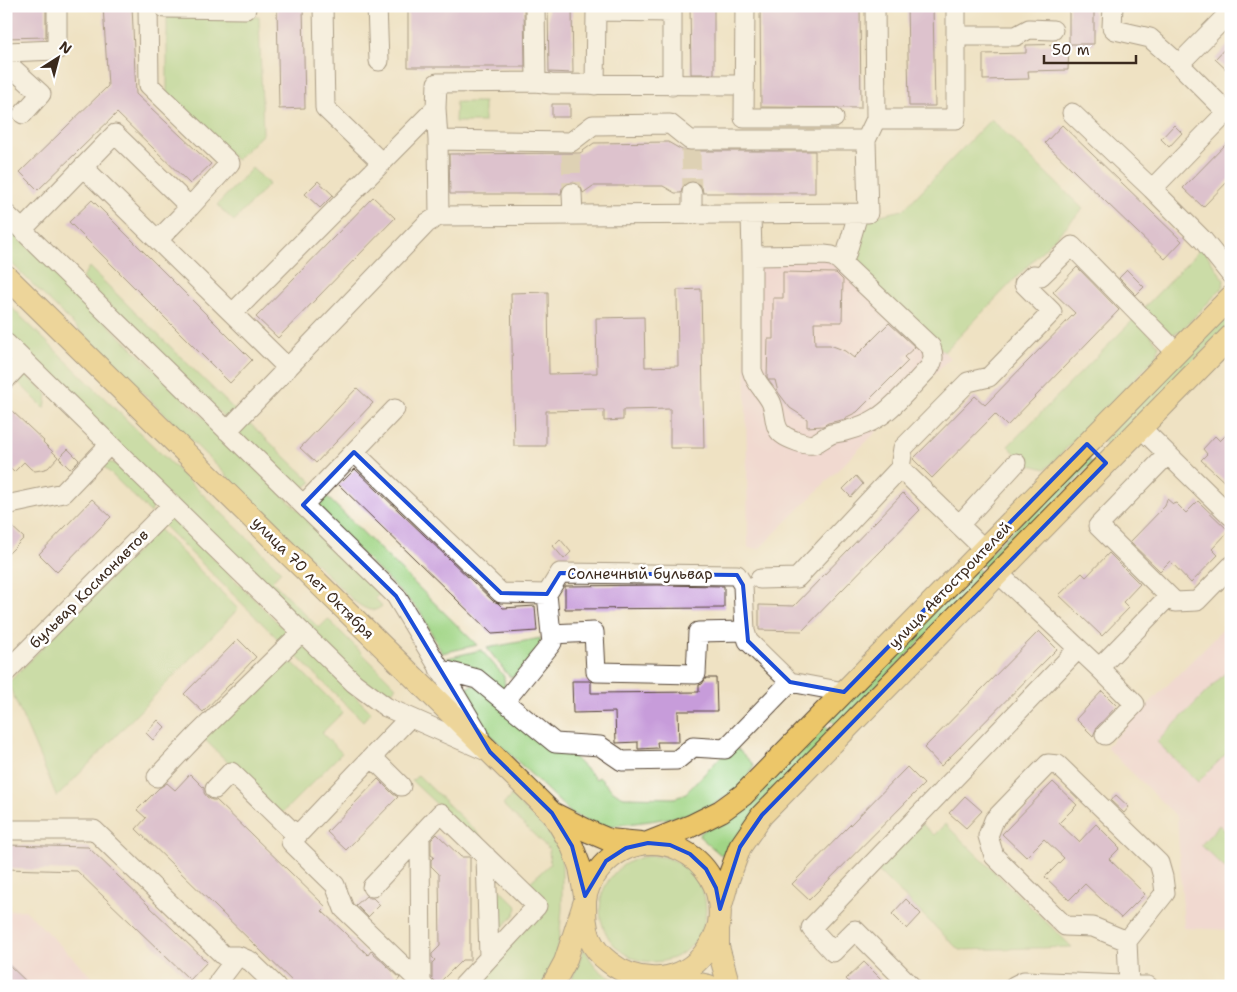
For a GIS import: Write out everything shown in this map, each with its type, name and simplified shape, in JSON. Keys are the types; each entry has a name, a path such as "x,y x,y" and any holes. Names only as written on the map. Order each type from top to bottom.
{"main road":[{"name":"улица 70 лет Октября","path":"6,276 552,813 609,840 645,843"},
{"name":"улица Автостроителей","path":"645,843 691,826 721,811 743,795 1231,298"},
{"name":"улица Автостроителей","path":"719,918 729,876 740,847 762,815 1106,463 1229,341"},
{"path":"1087,444 1106,463"},
{"path":"552,813 572,846 580,867 585,899 585,922 591,941 602,957 618,970 637,977 661,978 709,986"},
{"path":"552,986 574,938 592,879 606,861 626,848 645,843 670,845 690,854 706,869 716,888 719,918 718,947 729,986"},
{"path":"620,986 674,975 689,968 702,957 712,943 719,918"}],"street":[{"path":"6,52 57,50 57,6"},
{"path":"148,6 149,85 230,164 158,240"},
{"path":"165,6 165,8 246,9 246,6"},
{"path":"323,6 325,108 382,163"},
{"path":"378,6 379,61"},
{"path":"535,6 536,82"},
{"path":"745,6 744,118 834,118"},
{"path":"227,431 427,223 439,216 868,213 866,140 876,119 875,6"},
{"path":"876,119 956,119 956,6"},
{"path":"1113,6 1112,27 1115,30 1150,38 1229,111 1152,189"},
{"path":"595,85 596,11 672,12 672,86"},
{"path":"1179,64 1231,11"},
{"path":"956,36 1016,36 1029,29 1052,30"},
{"path":"6,64 40,94 23,114"},
{"path":"439,216 437,83 536,82 595,85 738,86"},
{"path":"233,313 436,108"},
{"path":"1072,113 1203,240 1231,275"},
{"path":"438,140 571,148 593,125 670,124 691,145 866,140"},
{"path":"22,230 115,134 190,207"},
{"path":"83,167 288,368"},
{"path":"692,192 692,214"},
{"path":"572,194 573,215"},
{"path":"6,214 396,596 490,752"},
{"path":"752,214 752,256 752,370 754,379 771,401 779,431 783,435 810,445 834,433 855,428 878,418 889,409 933,362 934,358 930,347 841,262 832,256 752,256"},
{"path":"841,262 846,255 858,214"},
{"path":"760,579 797,578 900,468 903,448 968,382 990,377 1052,312 1024,284 1033,276 1041,276 1072,246 1177,352"},
{"path":"6,343 354,683 386,708 490,752"},
{"path":"6,379 24,360"},
{"path":"303,505 395,409"},
{"path":"1141,428 1231,516"},
{"path":"6,505 63,493 110,444"},
{"path":"354,452 501,593 547,594 552,643 504,701"},
{"path":"1167,455 1098,526 1175,602 1197,601 1231,566"},
{"path":"959,525 1016,464"},
{"path":"900,468 984,550"},
{"name":"бульвар Космонавтов","path":"6,672 172,505"},
{"path":"998,573 1135,704 1105,735"},
{"name":"Солнечный бульвар","path":"547,594 560,574 737,575 743,585 744,631"},
{"path":"1099,668 1169,596"},
{"path":"551,634 594,632 596,672 696,674 698,632 744,631 748,641 790,682 844,692"},
{"path":"157,777 302,632"},
{"path":"911,986 855,930 833,952 811,928 1078,649"},
{"path":"439,669 477,679 555,743 600,746 622,761 677,760 693,747 725,749 790,682"},
{"path":"409,718 291,842 335,886 344,909 423,984"},
{"path":"372,757 401,786"},
{"path":"1127,941 1093,928 1065,926 994,856 988,836 994,820 1048,764 1058,765 1159,862 1165,893 1127,941 1129,986"},
{"path":"215,789 231,772 297,836"},
{"path":"372,887 441,813 537,906 462,986"},
{"path":"6,830 94,830 224,956 238,956 250,961 276,986"},
{"path":"420,836 423,984"},
{"path":"486,856 489,957"},
{"path":"224,986 220,981 238,956"},
{"path":"1014,986 1024,981 1148,986"}],"highlighted area":[{"path":"1087,444 1106,463 762,815 740,847 720,909 716,888 706,869 690,854 670,845 648,843 626,848 606,861 585,896 572,846 552,813 490,752 396,596 303,505 354,452 501,593 547,594 560,573 737,575 743,585 748,641 790,682 844,692"}],"shaded area":[{"path":"744,250 840,250 950,358 759,549 748,548"},
{"path":"1231,621 1231,930 1184,928 1177,817 1106,747"},
{"path":"25,910 101,986 6,986 6,911"}],"green space":[{"path":"167,17 259,17 263,134 236,160 167,94"},
{"path":"456,102 484,102 484,122 455,122"},
{"path":"991,119 1083,209 944,352 852,262 863,219 903,210"},
{"path":"252,168 269,184 234,221 217,205"},
{"path":"6,225 382,592 375,598 382,606 372,610 354,601 6,258"},
{"path":"1202,247 1224,280 1223,287 1180,332 1172,334 1142,310"},
{"path":"89,267 236,411 224,417 82,278"},
{"path":"6,302 281,571 272,581 319,628 328,619 396,687 385,698 354,678 6,336"},
{"path":"1231,305 1231,323 1114,443 1110,445 1105,444 1103,441"},
{"path":"1135,318 1159,345 1157,356 1046,469 1026,464 1008,446"},
{"path":"22,374 27,376 47,394 45,409 13,377"},
{"path":"244,418 312,482 299,489 239,434"},
{"path":"1086,459 1092,463 990,572 980,563"},
{"path":"106,462 118,465 153,500 151,513 102,465"},
{"path":"321,491 477,645 442,653 420,611 318,511 316,507"},
{"path":"167,519 173,519 177,522 284,629 286,636 283,644 161,523"},
{"path":"159,529 238,609 57,797 8,683"},
{"path":"976,567 985,576 837,726 828,717"},
{"path":"541,638 539,647 515,676 511,677 487,648"},
{"path":"302,646 371,712 363,721 291,651"},
{"path":"481,650 503,675 505,690 500,689 447,658"},
{"path":"285,655 343,712 322,733 342,753 281,814 203,738"},
{"path":"1231,667 1231,749 1198,782 1157,742"},
{"path":"475,685 564,747 596,779 599,777 613,791 624,797 674,798 681,796 733,744 754,765 743,786 700,813 604,827 572,814 484,729 465,692 470,686"},
{"path":"822,723 832,733 728,853 721,855 700,837 700,834"},
{"path":"418,775 529,883 550,864 549,849 503,805 511,796 556,840 562,866 562,909 555,960 543,986 468,986 546,908 412,781"},
{"path":"922,824 934,835 945,824 1072,947 959,950 877,870"},
{"path":"1219,825 1231,836 1231,874 1201,845"},
{"path":"653,856 673,860 690,872 702,889 706,909 702,929 690,946 673,958 653,962 633,958 616,946 604,929 600,909 604,889 616,872 633,860"},
{"path":"495,885 517,908 514,915 495,935"},
{"path":"584,947 596,966 604,974 614,979 600,986 569,986"}],"building":[{"path":"6,6 46,6 46,37 6,38"},
{"path":"103,6 132,6 136,94 211,164 190,184 117,113 38,190 20,172 108,86"},
{"path":"277,6 303,6 305,108 279,109"},
{"path":"408,6 524,6 525,67 408,67"},
{"path":"548,6 572,6 573,73 549,72"},
{"path":"690,6 714,6 714,74 691,74"},
{"path":"760,6 860,6 861,108 761,107"},
{"path":"907,6 933,6 935,106 909,106"},
{"path":"1069,6 1094,6 1094,44 1069,44"},
{"path":"1231,42 1231,74 1215,59"},
{"path":"1069,44 1068,70 1028,71 1029,79 983,80 983,54 1026,53 1026,45"},
{"path":"552,104 570,104 570,117 552,117"},
{"path":"1062,125 1182,241 1165,259 1045,143"},
{"path":"1174,125 1182,133 1169,147 1161,139"},
{"path":"1231,139 1231,178 1203,207 1183,188"},
{"path":"668,142 682,150 690,151 815,151 815,193 703,193 702,187 692,181 683,186 681,193 675,193 663,186 593,186 583,193 578,183 572,182 562,188 561,194 450,194 449,154 580,153 594,143"},
{"path":"318,181 333,195 320,208 305,194"},
{"path":"373,197 395,218 278,338 256,317"},
{"path":"92,200 252,360 230,383 69,222"},
{"path":"1077,267 1119,310 1007,426 995,414 932,478 913,459 975,396 985,405 1075,313 1053,292"},
{"path":"1127,270 1144,287 1136,295 1119,278"},
{"path":"783,272 836,273 843,280 842,322 814,322 815,345 830,345 845,351 854,358 889,323 915,347 904,357 908,361 857,412 846,419 823,426 807,427 807,419 790,408 778,392 775,380 769,380 767,377 768,339 773,339 773,298 783,298"},
{"path":"701,289 704,448 670,448 670,409 623,410 623,420 604,421 604,410 546,411 546,446 514,446 511,293 548,292 549,374 597,373 596,318 644,317 645,367 678,366 677,290"},
{"path":"357,388 373,403 316,463 300,448"},
{"path":"12,411 58,457 48,468 35,471 24,462 14,472 6,465 6,417"},
{"path":"1231,430 1231,488 1201,460 1207,454 1203,449 1215,436 1220,441"},
{"path":"68,449 79,460 70,469 59,458"},
{"path":"355,469 493,601 503,608 535,606 537,631 492,634 339,485"},
{"path":"856,476 863,484 851,497 843,489"},
{"path":"903,493 920,510 802,631 759,630 759,605 794,606"},
{"path":"92,499 111,517 57,572 39,554"},
{"path":"1167,499 1173,504 1176,503 1186,513 1198,501 1229,531 1212,549 1218,555 1191,583 1170,561 1160,571 1130,542 1165,506"},
{"path":"6,521 24,538 6,556"},
{"path":"560,539 571,552 564,559 553,546"},
{"path":"1109,553 1140,584 1123,602 1129,608 1102,636 1059,595 1082,573 1086,577"},
{"path":"565,586 724,586 724,608 565,609"},
{"path":"1039,631 1057,649 941,766 924,748"},
{"path":"238,639 256,657 203,712 184,694"},
{"path":"706,678 716,678 717,711 678,711 679,742 657,742 658,748 638,749 638,742 616,743 615,712 573,713 572,681 591,682 591,693 699,692 699,685"},
{"path":"1102,691 1117,706 1097,727 1093,736 1076,719"},
{"path":"158,720 165,727 153,740 146,733"},
{"path":"907,767 924,784 809,900 792,884"},
{"path":"190,774 204,788 204,793 207,797 216,800 326,907 322,911 368,955 371,951 400,978 393,986 297,986 136,829 146,818 137,810 159,788 167,783 175,790"},
{"path":"378,779 398,797 346,850 327,832"},
{"path":"1053,782 1077,805 1059,823 1079,842 1096,824 1120,848 1109,859 1145,894 1121,918 1085,884 1069,900 1045,877 1064,858 1044,839 1026,857 1002,834"},
{"path":"1116,795 1129,807 1124,813 1111,801"},
{"path":"965,796 982,811 966,828 949,813"},
{"path":"437,834 461,857 470,857 470,960 462,960 438,984 432,978 432,963 435,960 432,954 440,946 439,874 431,866 431,860 434,857 431,855 431,840"},
{"path":"6,845 88,847 207,962 190,980 77,871 6,869"},
{"path":"366,896 373,898 380,905 368,917 356,905"},
{"path":"906,899 921,914 907,929 892,914"},
{"path":"6,962 31,986 6,986"},
{"path":"864,962 888,986 853,986 846,979"}],"tunnel":[{"path":"691,150 692,192"},
{"path":"571,154 572,193"}]}
